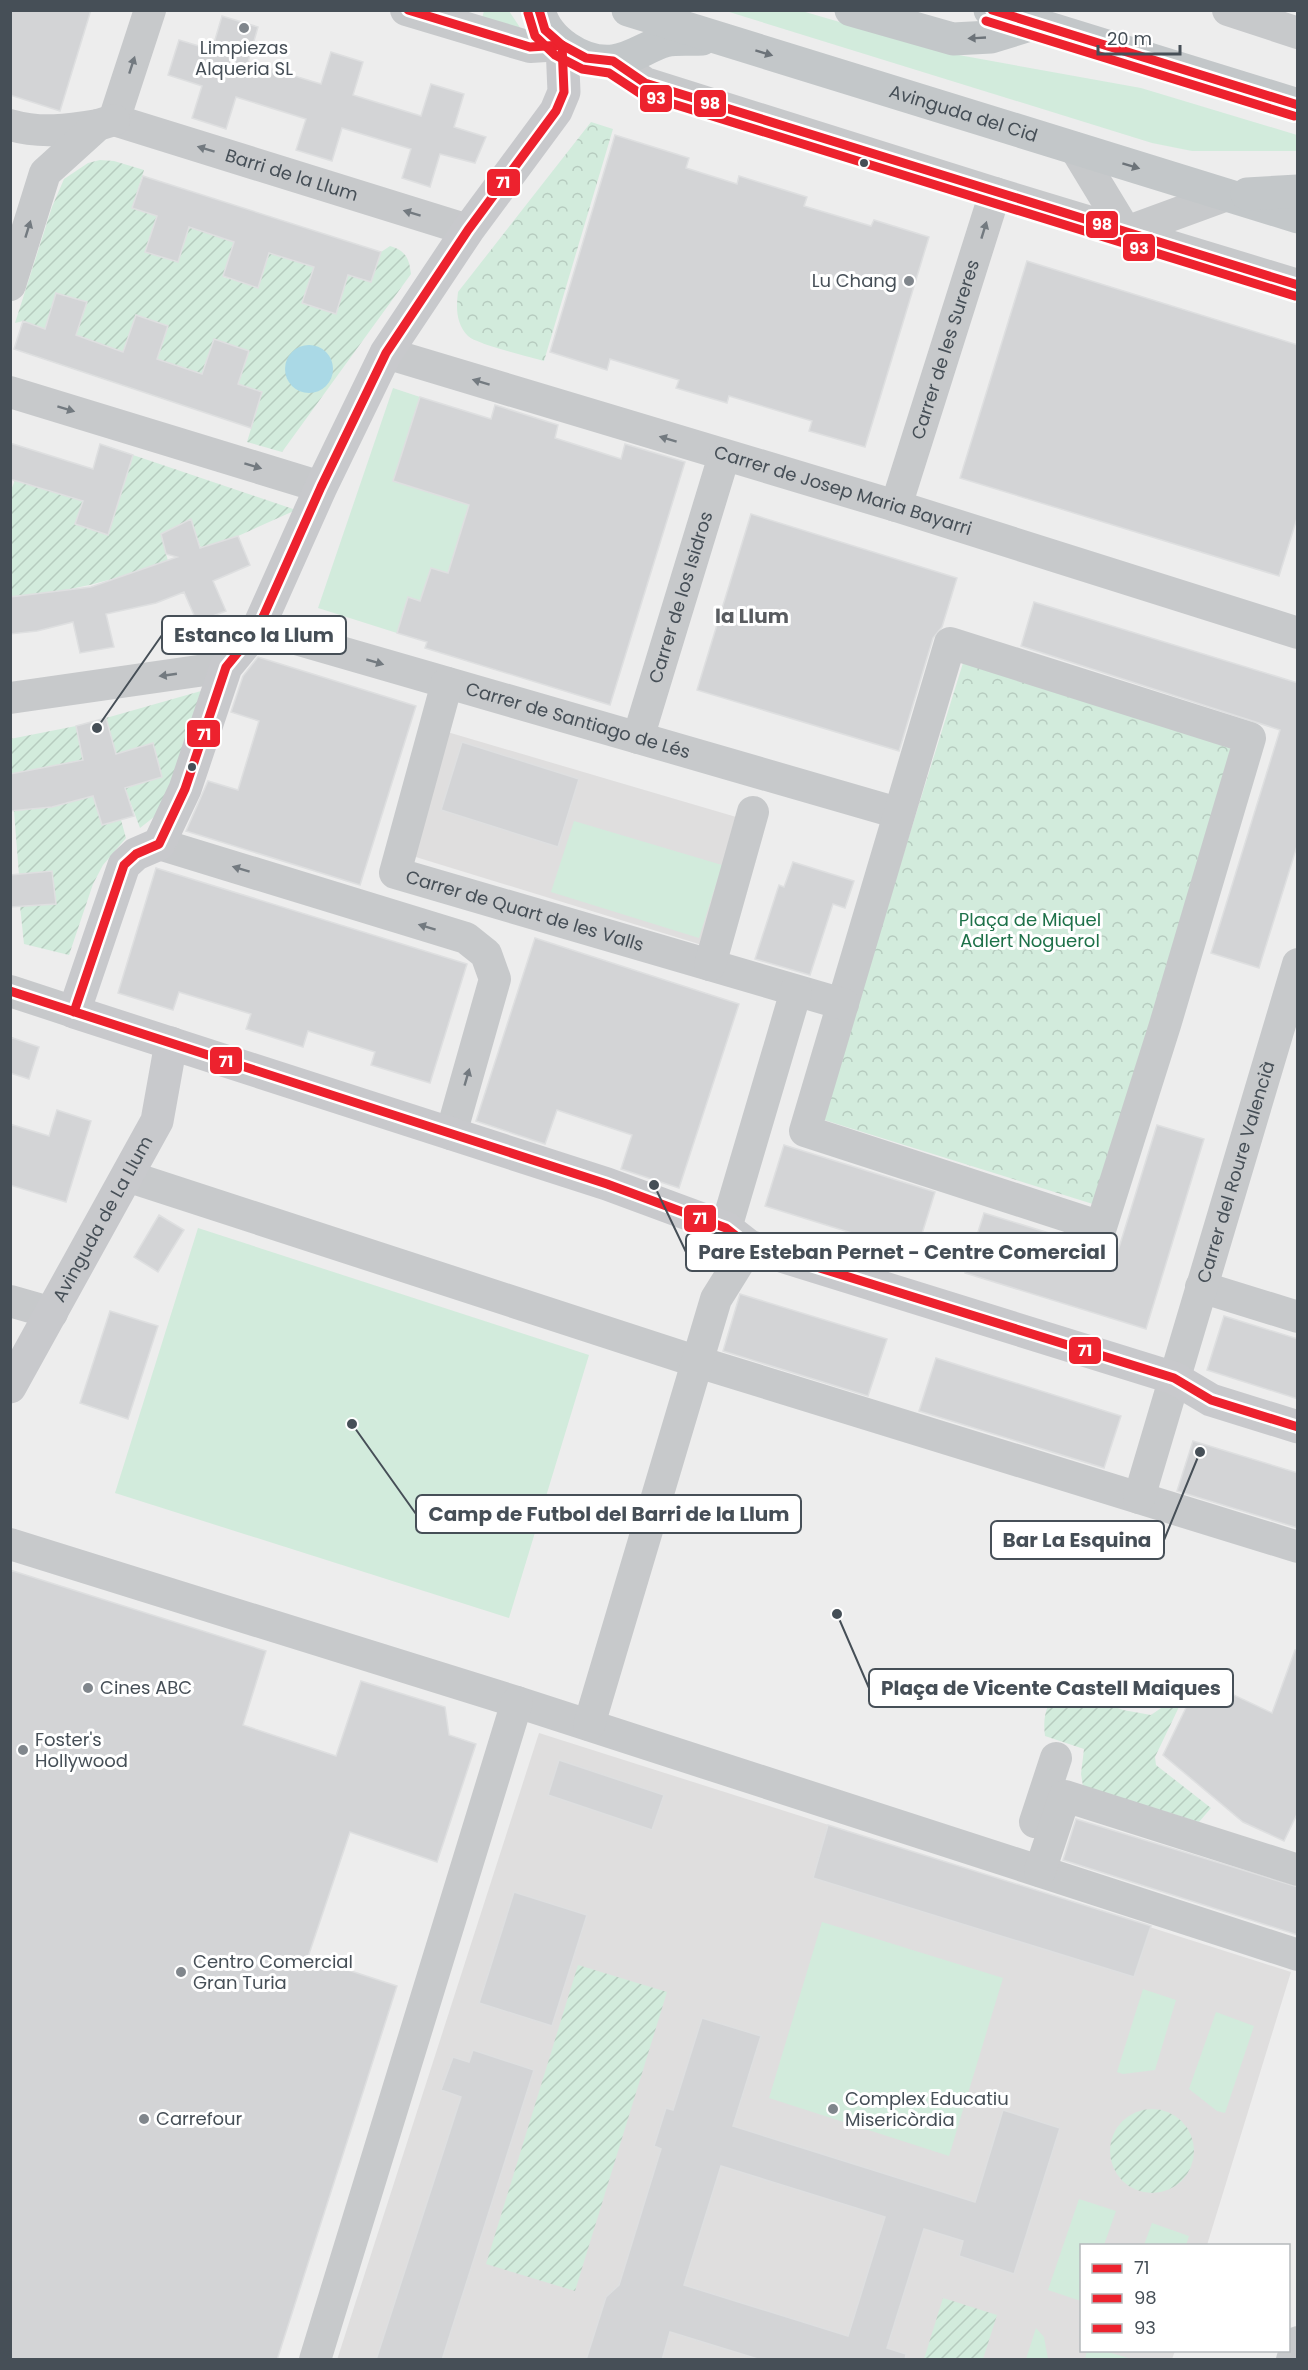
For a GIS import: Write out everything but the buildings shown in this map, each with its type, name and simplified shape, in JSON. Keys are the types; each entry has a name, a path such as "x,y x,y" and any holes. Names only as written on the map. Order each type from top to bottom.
{"main road":[{"path":"539,10 545,30 562,45 586,58 614,61 666,40 715,39"},
{"name":"Avinguda del Cid","path":"628,10 715,39 1298,217"},
{"path":"851,10 953,39 991,37 1033,24"},
{"path":"994,11 1298,105"},
{"path":"1227,195 1298,191"}],"street":[{"path":"45,173 72,146 106,123 150,10"},
{"path":"74,1012 124,865 136,854 159,844 186,789 226,667 258,628 321,487 386,353 468,230 556,111 564,92 562,45 531,48 406,10"},
{"path":"1228,10 1298,33"},
{"path":"614,61 645,83 995,194 1298,285"},
{"path":"17,127 65,131 106,123"},
{"name":"Barri de la Llum","path":"106,123 468,230"},
{"path":"10,285 45,173 44,156 34,139 17,127"},
{"path":"1075,148 1126,232"},
{"name":"Carrer de les Sureres","path":"896,506 995,194"},
{"path":"1126,232 1227,195"},
{"name":"Carrer de Josep Maria Bayarri","path":"386,353 896,506 1298,633"},
{"path":"10,392 321,487"},
{"name":"Carrer de los Isidros","path":"638,738 724,456"},
{"name":"Carrer de Santiago de Lés","path":"258,628 898,813"},
{"path":"950,643 1250,738 1101,1227 805,1131 843,1004 950,643"},
{"path":"10,698 226,667"},
{"name":"Carrer de Quart de les Valls","path":"447,683 395,873 843,1004"},
{"path":"710,965 753,812"},
{"path":"159,844 466,938 486,954 495,979 451,1134"},
{"name":"Carrer del Roure Valencià","path":"1139,1498 1298,964"},
{"path":"10,991 607,1184 737,1237 1174,1378 1211,1400 1298,1428"},
{"path":"589,1725 716,1299 737,1237 796,991"},
{"name":"Avinguda de La Llum","path":"10,1387 157,1121 171,1043"},
{"path":"127,1176 698,1362 1298,1547"},
{"path":"1201,1287 1298,1317"},
{"path":"10,1301 52,1313"},
{"path":"10,1544 517,1702 1298,1955"},
{"path":"315,2360 517,1702"},
{"path":"1031,1868 1056,1758"},
{"path":"1031,1868 1065,1796 1298,1870"},
{"path":"1292,2360 1298,2342"}],"shaded area":[{"path":"444,731 743,819 702,945 406,854"},
{"name":"Complex Educatiu Misericòrdia","path":"539,1733 1291,1972 1207,2244 1080,2244 1080,2352 1175,2352 1172,2359 337,2360"}],"green space":[{"path":"484,11 509,11 523,32 480,25"},
{"path":"726,11 802,11 942,52 1141,88 1297,135 1297,151 1192,151 1152,143"},
{"path":"591,122 613,129 544,361 473,339 464,331 459,321 458,292"},
{"path":"100,160 114,161 144,170 132,208 157,216 145,251 178,262 189,227 234,242 223,277 258,287 269,253 314,267 303,303 335,314 348,275 371,282 381,252 390,246 400,250 406,256 411,274 282,452 247,442 262,392 238,384 248,351 214,340 202,374 157,359 136,315 123,352 76,335 86,303 57,293 45,329 23,321 15,323 52,207 64,179 88,163"},
{"path":"393,388 420,397 393,481 469,505 448,573 431,568 420,601 408,597 397,633 318,608"},
{"path":"133,455 296,510 238,536 201,548 195,533 161,534 168,561 91,585 11,597 10,493 15,480 83,501 76,524 107,535"},
{"name":"Plaça de Miquel Adlert Noguerol","path":"963,663 1238,748 1096,1205 821,1119"},
{"path":"201,691 166,799 159,813 140,828 125,788 161,777 153,743 116,754 106,718"},
{"path":"76,726 83,760 12,774 10,739"},
{"path":"93,796 102,825 121,820 126,838 103,865 93,884 69,955 24,944 20,906 56,903 52,871 19,875 14,811 52,807"},
{"path":"574,821 722,865 699,938 551,892"},
{"path":"198,1228 589,1355 509,1618 115,1493"},
{"path":"1190,1671 1203,1673 1189,1686 1155,1757 1156,1765 1211,1808 1199,1822 1083,1786 1081,1774 1084,1749 1045,1736 1044,1721 1047,1709 1061,1686 1123,1710 1151,1715 1164,1706"},
{"path":"822,1922 1003,1978 949,2156 769,2098"},
{"path":"578,1965 667,1992 575,2291 486,2264"},
{"path":"1143,1989 1176,2000 1155,2070 1123,2074 1117,2072"},
{"path":"1216,2012 1254,2026 1225,2113 1217,2111 1189,2089"},
{"path":"1152,2109 1168,2112 1182,2121 1191,2135 1194,2151 1191,2167 1182,2181 1168,2190 1152,2193 1136,2190 1122,2181 1113,2167 1110,2151 1113,2135 1122,2121 1136,2112"},
{"path":"1079,2199 1116,2211 1104,2244 1080,2244 1080,2301 1048,2290"},
{"path":"1152,2223 1189,2236 1186,2244 1144,2244"},
{"path":"943,2298 997,2315 983,2359 924,2359"},
{"path":"1036,2328 1044,2337 1048,2359 1026,2359"},
{"path":"1087,2352 1108,2352 1131,2359 1085,2359"}],"water":[{"path":"309,345 326,352 333,369 326,386 309,393 292,386 285,369 292,352"}],"transit line":[{"name":"71","path":"74,1012 124,865 136,854 159,844 185,789 226,667 258,628 321,487 386,353 468,230 556,111 564,92 562,45 530,47 408,10"},
{"name":"98","path":"539,10 545,30 562,45 586,58 613,61 645,83 1298,285"},
{"name":"98","path":"992,10 1298,105"},
{"name":"93","path":"528,13 535,36 555,55 582,69 609,73 641,94 1295,296"},
{"name":"93","path":"986,21 1294,116"},
{"name":"71","path":"10,991 607,1184 726,1228 749,1246 1174,1378 1211,1400 1298,1427"}],"place":[{"name":"Limpiezas Alqueria SL","path":"244,28"},
{"name":"Lu Chang","path":"909,281"},
{"name":"Estanco la Llum","path":"97,728"},
{"name":"Pare Esteban Pernet - Centre Comercial","path":"654,1185"},
{"name":"Camp de Futbol del Barri de la Llum","path":"352,1424"},
{"name":"Bar La Esquina","path":"1200,1452"},
{"name":"Plaça de Vicente Castell Maiques","path":"837,1614"},
{"name":"Cines ABC","path":"88,1688"},
{"name":"Foster's Hollywood","path":"23,1750"},
{"name":"Centro Comercial Gran Turia","path":"181,1972"},
{"name":"Complex Educatiu Misericòrdia","path":"833,2109"},
{"name":"Carrefour","path":"144,2119"}],"district":[{"name":"la Llum","path":"752,616"}]}
